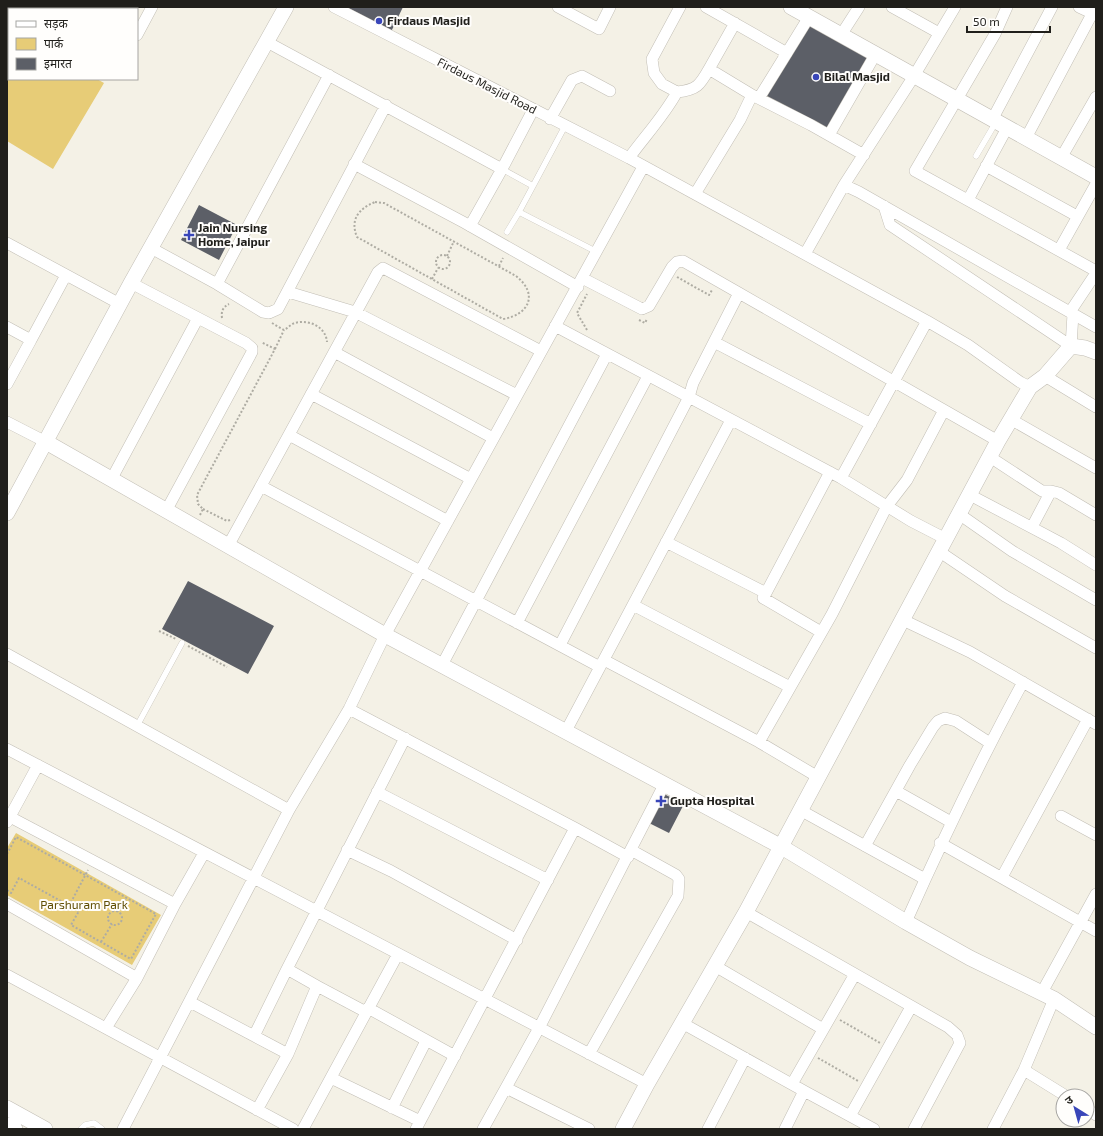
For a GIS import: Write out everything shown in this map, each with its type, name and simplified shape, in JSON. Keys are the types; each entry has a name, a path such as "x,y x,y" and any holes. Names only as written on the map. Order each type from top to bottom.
{"street":[{"path":"138,34 152,7"},
{"path":"7,513 11,494 46,442 131,283 286,7"},
{"path":"558,7 599,29 610,7"},
{"path":"680,7 652,59 654,73 662,84 678,92 687,91 699,86 735,24"},
{"path":"706,7 787,53"},
{"path":"791,7 1095,177 1059,250"},
{"path":"841,36 859,7"},
{"path":"892,7 904,10 939,33"},
{"path":"805,254 844,185 914,76 955,7"},
{"path":"623,1129 647,1084 746,912 998,441 1012,420 1030,387 1045,376 1071,346 1071,313 1096,272 915,171 996,34 1008,7"},
{"path":"968,200 986,166 998,123 1052,7"},
{"path":"1026,138 1094,14 1079,7"},
{"path":"337,9 629,158 927,321 968,345 1020,382 1030,387"},
{"name":"Firdaus Masjid Road","path":"337,9 642,166"},
{"path":"695,194 740,120 787,53 809,17"},
{"path":"267,42 502,169"},
{"path":"829,135 875,55"},
{"path":"709,69 755,97 829,135 864,155"},
{"path":"216,284 329,75"},
{"path":"550,119 572,80 582,76 610,91"},
{"path":"629,158 648,132 667,111 678,92"},
{"path":"1061,158 1096,97"},
{"path":"151,248 263,312 269,313 278,309 386,105"},
{"path":"470,226 533,110"},
{"path":"354,164 470,226 580,282 642,309 649,306 672,267 677,262 683,261 998,441"},
{"path":"123,1129 162,1058 289,810 349,709 421,570 597,252 642,166"},
{"path":"986,166 1077,216"},
{"path":"844,185 884,206 1096,326"},
{"path":"884,206 890,224 1071,346 1085,348 1096,352"},
{"path":"7,243 120,304"},
{"path":"228,546 311,394 331,349 355,312 378,272 383,268 541,351"},
{"path":"7,384 66,275"},
{"path":"131,283 246,343 252,348 252,352 166,511"},
{"path":"288,292 355,312 517,395"},
{"path":"560,645 689,397 693,383 739,293"},
{"path":"111,480 198,318"},
{"path":"841,478 927,321"},
{"path":"555,326 841,478 887,506 943,546 1005,596 1096,648"},
{"path":"7,327 31,340"},
{"path":"714,342 870,424"},
{"path":"331,349 493,438"},
{"path":"442,664 607,354"},
{"path":"517,623 648,376"},
{"path":"1045,376 1096,407"},
{"path":"311,394 471,480"},
{"path":"759,742 821,632 887,506 907,480 944,410"},
{"path":"566,731 731,420"},
{"path":"1012,420 1096,468"},
{"path":"7,422 46,442 386,635 665,783 780,846 906,922 1048,997 1096,1027"},
{"path":"288,435 448,521"},
{"path":"990,457 1042,491 1059,493 1096,515"},
{"path":"821,632 763,598 830,472"},
{"path":"261,486 421,570 517,623 560,645 602,663 759,742 818,777"},
{"path":"1032,527 1051,491"},
{"path":"970,495 1032,527 1096,565"},
{"path":"959,514 1012,552 1096,600"},
{"path":"666,542 766,593"},
{"path":"633,605 790,687"},
{"path":"903,620 970,652 1092,721 1002,877"},
{"path":"7,654 289,810"},
{"path":"906,922 940,843 952,822 990,743 1023,682"},
{"path":"349,709 575,828 676,875 679,879 678,896 589,1054"},
{"path":"865,846 933,727 938,721 945,718 956,721 990,743"},
{"path":"254,1036 405,738"},
{"path":"7,749 647,1084"},
{"path":"38,765 9,820 92,860 175,904"},
{"path":"483,1129 540,1028 665,783"},
{"path":"896,791 952,822"},
{"path":"377,792 548,880"},
{"path":"800,810 925,879"},
{"path":"1061,816 1096,835"},
{"path":"331,1078 392,1108 418,1125 575,828"},
{"path":"940,843 1096,931"},
{"path":"347,850 391,871 517,940"},
{"path":"106,1028 137,978 175,904 204,853"},
{"path":"993,1129 1024,1070 1048,997 1081,923 1096,894"},
{"path":"7,904 137,978"},
{"path":"746,912 948,1027 957,1035 960,1044 914,1129"},
{"path":"303,1129 398,954"},
{"path":"715,966 823,1028"},
{"path":"287,969 317,986 367,1010 455,1056"},
{"path":"792,1084 855,974"},
{"path":"7,975 293,1129"},
{"path":"257,1110 288,1054 317,986"},
{"path":"190,1002 288,1054"},
{"path":"850,1116 911,1007"},
{"path":"682,1023 874,1129"},
{"path":"392,1108 426,1040"},
{"path":"708,1129 745,1058"},
{"path":"1024,1070 1055,1089"},
{"path":"506,1088 589,1129"},
{"path":"785,1129 804,1091"},
{"path":"7,1108 45,1129"},
{"path":"7,1125 15,1129"}],"lane":[{"path":"976,156 998,123"},
{"path":"507,232 564,126"},
{"path":"502,169 533,186"},
{"path":"519,212 597,252"},
{"path":"137,726 182,643"},
{"path":"81,1129 85,1125 94,1123 102,1129"}],"path":[{"path":"375,202 384,203 454,241 522,280 529,291 530,296 528,304 521,313 512,318 502,319 357,237 354,229 354,221 359,212 366,206 375,202"},
{"path":"447,256 454,241"},
{"path":"432,280 438,268 436,264 437,259 440,256 447,256"},
{"path":"438,268 445,269 449,266 450,262 447,256"},
{"path":"499,266 504,258"},
{"path":"225,322 222,318 222,311 225,306 234,303"},
{"path":"265,320 284,330"},
{"path":"232,520 227,521 203,509 198,504 197,495 284,330 294,323 312,323 327,337 331,349"},
{"path":"256,339 275,349"},
{"path":"193,526 203,509"},
{"path":"159,631 227,667"},
{"path":"7,854 16,837 156,914 131,958 71,925 79,911 19,878 11,892 7,890"},
{"path":"69,906 92,860"},
{"path":"118,911 122,914 122,921 116,925 112,924 108,920 109,916 112,912 118,911 126,898"},
{"path":"101,942 112,924"},
{"path":"836,1026 843,1014"},
{"path":"839,1020 880,1043 876,1050"},
{"path":"821,1051 818,1058 858,1081 862,1075"}],"green space":[{"path":"8,66 8,80 99,80 104,83 53,169 7,141"},
{"name":"Parshuram Park","path":"16,833 161,915 132,965 7,895 7,848"}],"building":[{"name":"Firdaus Masjid","path":"334,7 403,7 389,36"},
{"name":"Bilal Masjid","path":"808,19 873,55 829,133 760,96"},
{"path":"199,205 237,225 219,260 181,240"},
{"path":"188,581 274,626 248,674 162,629"},
{"path":"662,793 684,804 669,833 647,822"}],"place":[{"name":"Firdaus Masjid","path":"379,21"},
{"name":"Bilal Masjid","path":"816,77"},
{"name":"Jain Nursing Home, Jaipur","path":"189,235"},
{"name":"Gupta Hospital","path":"661,801"}]}
